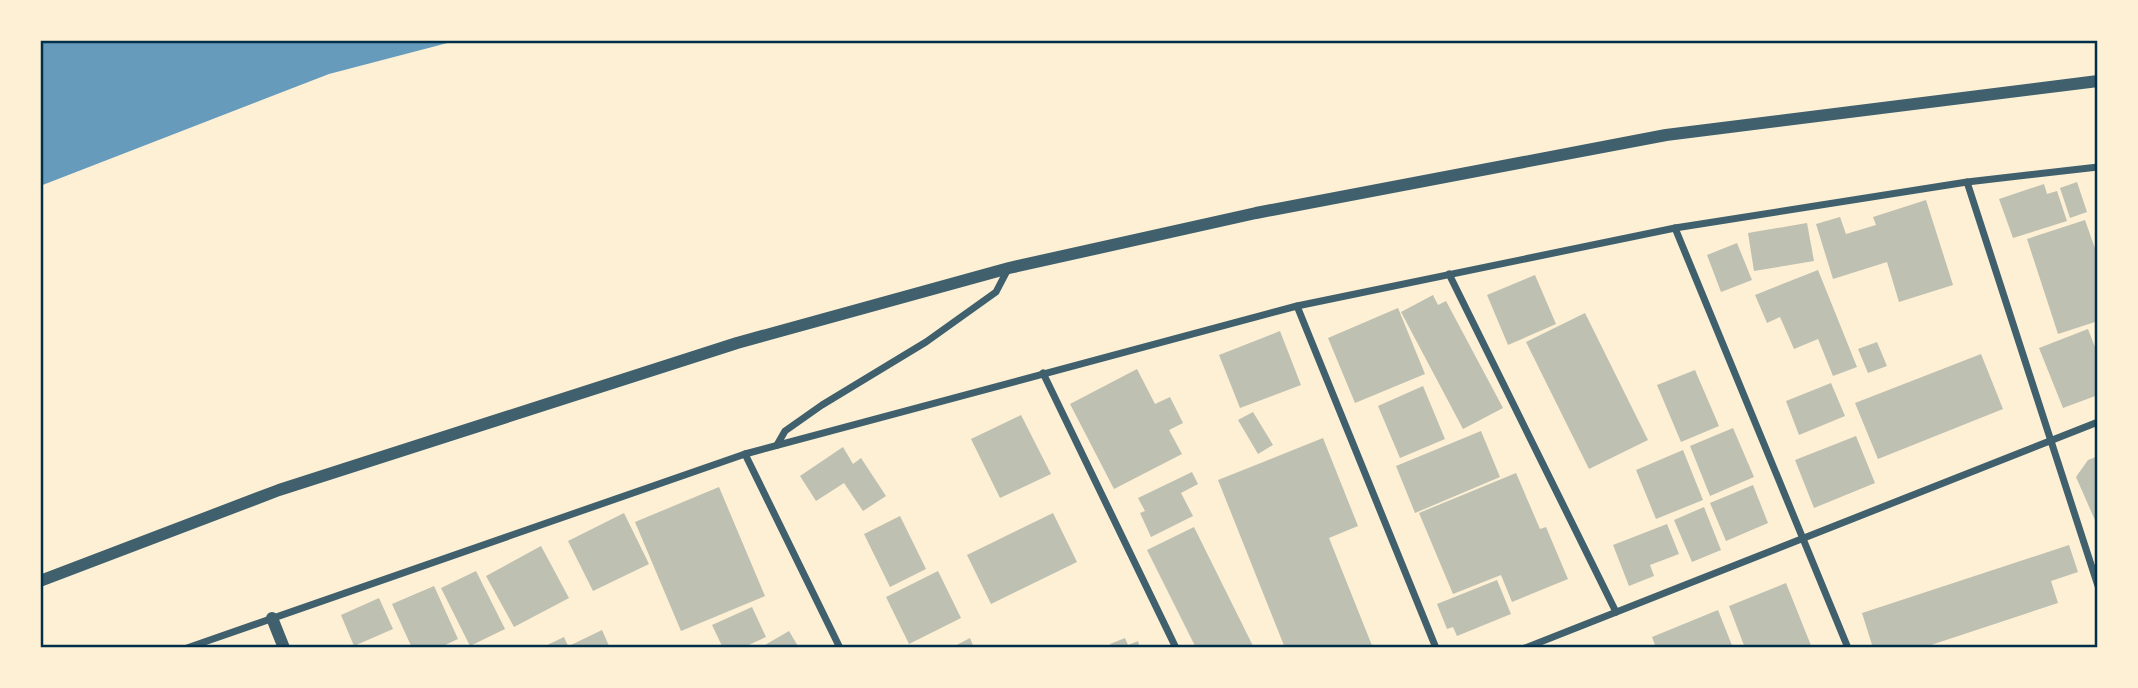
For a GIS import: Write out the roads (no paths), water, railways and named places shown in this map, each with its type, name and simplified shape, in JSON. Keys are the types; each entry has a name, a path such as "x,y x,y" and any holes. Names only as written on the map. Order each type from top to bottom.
{"street":[{"path":"40,581 279,490 737,343 1009,268 1256,213 1666,135 2098,81"},
{"path":"187,648 745,454 1297,306 1675,228 1967,182 2098,167"},
{"path":"1967,182 2098,586"},
{"path":"1675,228 1848,648"},
{"path":"777,445 785,431 822,405 926,342 996,292 1009,268"},
{"path":"1449,274 1616,612"},
{"path":"1297,306 1436,648"},
{"path":"1043,373 1176,648"},
{"path":"1525,648 2098,422"},
{"path":"745,454 841,648"},
{"path":"272,618 284,648"}],"water":[{"path":"40,40 459,40 329,74 40,186"}]}
